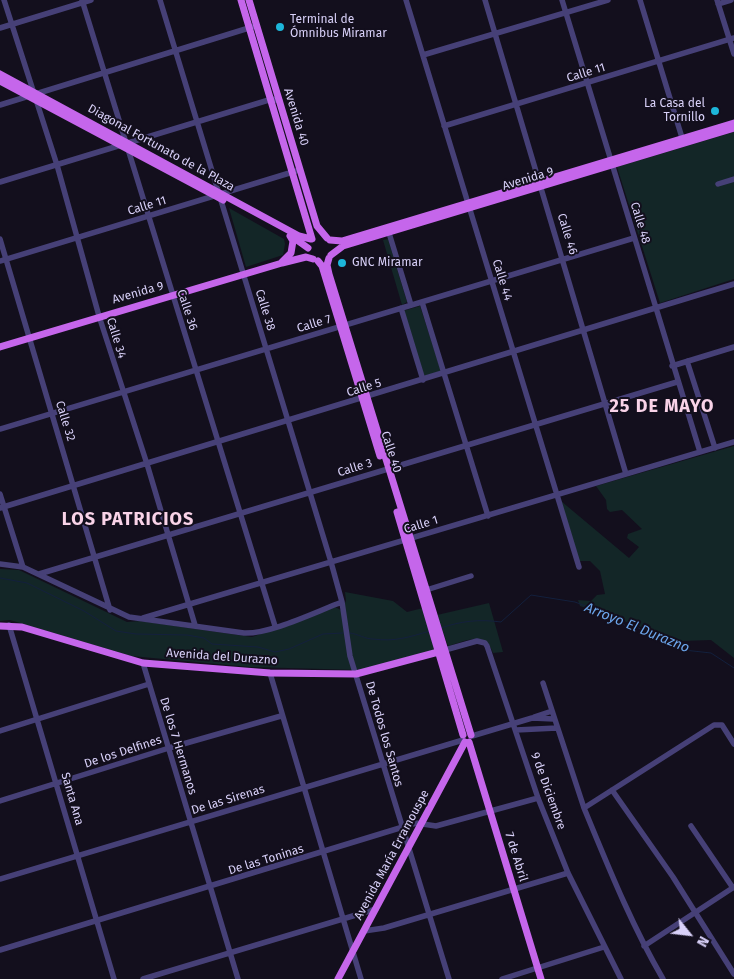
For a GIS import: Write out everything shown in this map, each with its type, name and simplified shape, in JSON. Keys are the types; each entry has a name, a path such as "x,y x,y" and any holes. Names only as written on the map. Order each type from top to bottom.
{"main road":[{"name":"Avenida 40","path":"241,0 280,101 312,239"},
{"name":"Avenida 40","path":"249,0 253,27 272,99 319,230 328,239"},
{"name":"Diagonal Fortunato de la Plaza","path":"0,74 33,95 219,195 289,235 308,249"},
{"name":"Diagonal Fortunato de la Plaza","path":"0,81 33,95"},
{"name":"Avenida 9","path":"682,141 734,123"},
{"name":"Avenida 9","path":"328,239 342,241 468,206 682,141 734,128"},
{"name":"Diagonal Fortunato de la Plaza","path":"219,195 301,237 312,239"},
{"name":"Avenida 9","path":"330,256 342,246 389,233 468,206"},
{"path":"282,262 293,248 293,241 289,235"},
{"path":"321,236 328,239 333,247 330,256 316,260 308,249 312,239 321,236"},
{"name":"Avenida 9","path":"282,262 308,249"},
{"name":"Calle 40","path":"330,256 327,263 342,326"},
{"name":"Avenida 9","path":"0,347 282,262 307,257 316,260"},
{"name":"Calle 40","path":"316,260 322,266 342,326 437,635"},
{"name":"Avenida del Durazno","path":"0,626 22,627 143,663 270,673 356,674 442,651"},
{"name":"7 de Abril","path":"437,635 541,979"},
{"name":"Avenida María Erramouspe","path":"338,979 467,738"}],"street":[{"name":"Calle 34","path":"4,0 57,165 79,237 99,316 147,464 195,625"},
{"path":"0,28 90,0"},
{"name":"Calle 38","path":"160,0 331,562 342,602 346,628"},
{"name":"Calle 44","path":"406,0 579,567"},
{"name":"Calle 46","path":"485,0 564,259 626,474"},
{"name":"Calle 48","path":"562,0 672,366 700,452"},
{"path":"423,55 608,0"},
{"path":"640,0 682,141"},
{"path":"731,0 718,2 732,39 734,54"},
{"name":"Calle 36","path":"82,1 149,216 171,295 275,626"},
{"path":"0,105 253,27"},
{"name":"Calle 11","path":"444,126 732,39"},
{"path":"0,182 272,99 280,101"},
{"name":"Calle 11","path":"3,260 297,171"},
{"path":"718,184 734,179"},
{"path":"389,233 411,305"},
{"name":"Calle 7","path":"0,429 634,238"},
{"name":"Calle 32","path":"0,239 3,260 112,610"},
{"name":"Calle 5","path":"2,508 734,284"},
{"path":"422,302 488,516"},
{"path":"401,308 423,380"},
{"path":"672,366 734,346"},
{"path":"687,361 715,448"},
{"name":"Calle 3","path":"39,574 677,382"},
{"name":"Calle 1","path":"22,567 112,610 129,617 143,618 734,442"},
{"path":"0,494 2,508 22,567 0,564"},
{"path":"424,591 472,576"},
{"path":"143,618 255,633 342,602"},
{"name":"Santa Ana","path":"9,625 114,979"},
{"name":"De Todos los Santos","path":"346,628 356,674 382,764 449,979"},
{"name":"9 de Diciembre","path":"442,651 477,641 485,643 538,798 568,873 621,979"},
{"name":"De los 7 Hermanos","path":"143,663 238,979"},
{"path":"270,673 281,716 361,979"},
{"path":"0,730 148,684"},
{"path":"543,684 584,808 615,885 644,946 663,979"},
{"path":"534,717 552,711"},
{"name":"De los Delfines","path":"0,801 169,748 281,716"},
{"name":"De las Sirenas","path":"0,879 513,723 534,717 554,719"},
{"path":"584,808 714,725 720,724 734,744"},
{"path":"516,730 557,728"},
{"path":"612,790 669,870 694,913 734,974"},
{"name":"De las Toninas","path":"0,950 422,823 436,826 538,798"},
{"path":"644,946 734,887 691,826"},
{"path":"364,931 430,914 568,873"},
{"path":"144,979 376,909"},
{"path":"502,979 604,947"}],"green space":[{"path":"734,132 734,279 660,303 617,167"},
{"path":"229,208 284,239 283,255 246,267"},
{"path":"388,239 407,302 402,305 383,240"},
{"path":"420,306 441,371 424,376 403,311"},
{"path":"734,446 734,658 711,640 682,641 580,606 578,600 591,601 597,595 605,594 600,571 590,561 579,561 561,501 629,558 639,547 627,538 628,534 642,529 622,510 610,512 607,509 606,500 596,486"},
{"path":"0,569 19,570 127,622 140,621 252,637 335,607 341,610 346,601 345,592 393,601 407,612 423,608 434,650 360,670 250,667 131,656 10,620 0,621"},
{"path":"489,603 503,652 493,653 490,646 480,639 468,640 448,646 437,615"}],"waterway":[{"name":"Arroyo El Durazno","path":"0,578 27,583 84,611 116,631 136,634 187,635 204,638 212,644 258,647 275,652 289,649 323,634 343,633"},
{"name":"Arroyo El Durazno","path":"441,628 470,621 501,622 531,595 575,602 609,615 626,626 636,627 666,639 684,650 711,653 734,668"},
{"name":"Arroyo El Durazno","path":"350,633 370,639 388,640 430,631"}],"place":[{"name":"Terminal de Ómnibus Miramar","path":"280,27"},
{"name":"La Casa del Tornillo","path":"715,111"},
{"name":"GNC Miramar","path":"342,263"}],"district":[{"name":"25 DE MAYO","path":"662,407"},
{"name":"LOS PATRICIOS","path":"128,520"}]}
